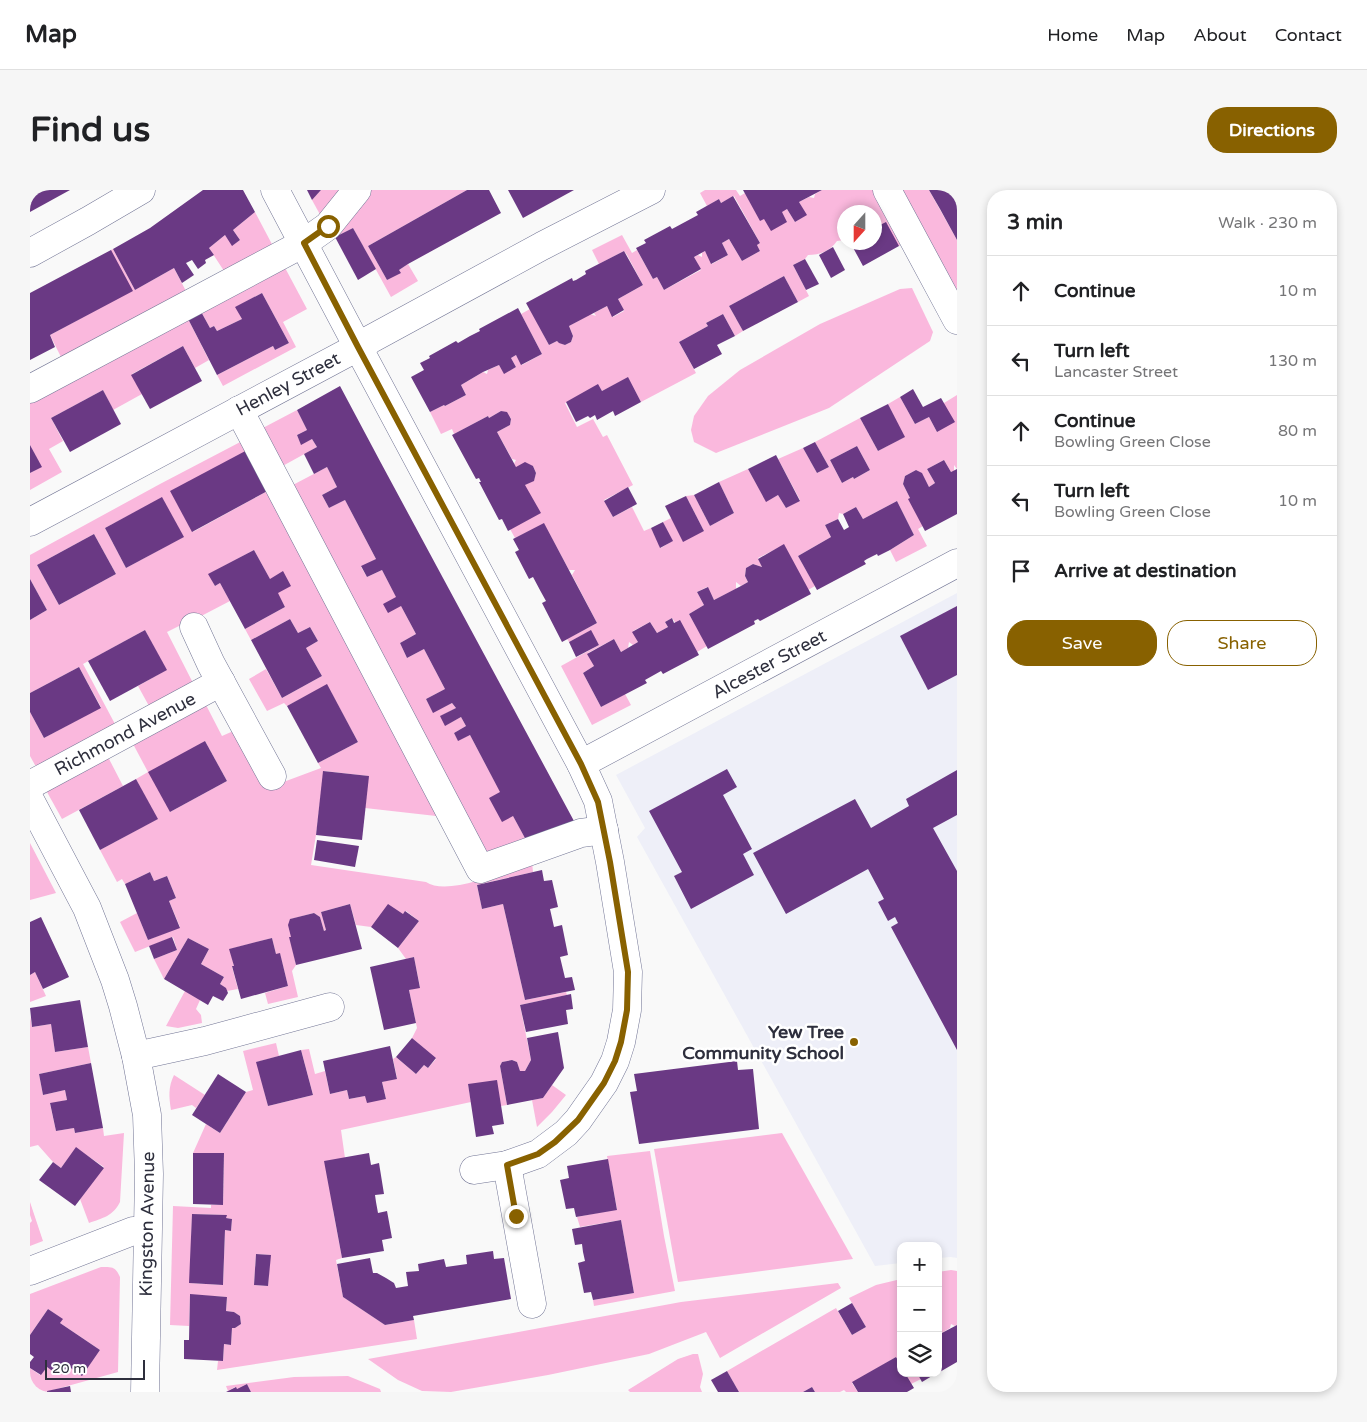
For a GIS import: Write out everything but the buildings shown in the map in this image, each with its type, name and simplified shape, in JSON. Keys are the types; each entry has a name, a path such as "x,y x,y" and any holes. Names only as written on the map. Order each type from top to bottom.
{"street":[{"path":"30,253 141,190"},
{"path":"275,190 581,764 598,802 604,830 628,972 627,1010 615,1061 604,1083 578,1120 560,1138 538,1154 507,1165 474,1170"},
{"path":"30,389 304,243 328,226 357,190"},
{"name":"Henley Street","path":"30,522 358,347 542,246 651,190"},
{"path":"887,190 957,320"},
{"path":"239,410 480,869 581,834 604,830"},
{"name":"Alcester Street","path":"581,764 957,563"},
{"path":"194,627 242,723 272,776"},
{"name":"Richmond Avenue","path":"30,785 216,673"},
{"name":"Kingston Avenue","path":"30,800 87,908 115,980 136,1056 147,1114 149,1174 145,1392"},
{"path":"136,1056 205,1041 330,1007"},
{"path":"507,1165 532,1304"},
{"path":"30,1271 133,1231 147,1231"}],"shaded area":[{"path":"321,190 347,190 323,220 312,200"},
{"path":"368,190 467,190 368,246 387,280 408,264 418,281 391,297 353,228 335,237"},
{"path":"705,190 736,190 740,196 745,193 760,220 787,209 795,222 806,215 799,202 809,197 814,198 815,194 822,190 876,190 905,242 899,246 882,233 882,205 837,205 837,241 824,252 808,255 805,259 793,265 809,296 798,302 784,276 729,306 743,331 735,336 723,314 706,323 708,326 679,342 696,373 641,402 628,378 602,391 598,385 565,403 577,427 593,419 603,437 607,435 633,485 604,500 613,517 632,507 644,531 651,528 661,548 672,541 663,522 671,518 704,531 686,496 694,495 710,526 734,513 719,482 748,469 766,501 778,495 786,508 800,500 778,459 803,448 817,473 829,467 815,442 860,418 878,451 904,437 888,404 900,397 915,424 929,417 937,432 944,403 957,395 957,469 954,465 954,471 951,472 944,460 927,469 935,483 929,487 922,474 916,470 905,476 903,484 923,526 918,529 927,546 896,562 890,550 914,535 897,501 863,519 856,507 843,514 839,513 838,519 825,525 831,537 798,556 815,586 808,590 784,545 758,558 762,567 753,564 746,568 745,576 748,582 741,586 736,582 736,589 714,600 707,587 697,592 704,605 689,614 707,646 697,652 672,618 665,622 668,627 657,633 650,622 633,631 638,642 633,645 629,642 628,648 621,652 614,639 588,653 594,666 583,673 601,707 625,694 631,705 592,725 561,666 599,645 590,631 569,642 567,639 597,623 572,575 575,570 569,570 544,524 515,538 510,529 525,485 534,480 536,473 533,466 516,467 514,464 516,460 512,459 497,432 510,425 511,418 501,411 454,434 452,429 441,434 430,412 466,395 461,385 483,372 487,374 488,370 499,365 504,373 516,367 511,358 516,355 522,365 542,354 521,314 530,309 549,345 557,341 565,345 571,342 573,336 569,326 590,314 596,316 594,313 607,306 613,317 624,311 618,299 643,285 624,251 599,264 592,250 622,235 632,253 637,250 653,279 657,277 664,290 701,270 694,257 698,255 702,257 702,253 705,251 712,264 728,255 722,243 729,239 742,261 760,251 757,245 760,243 734,196 721,203 719,199 707,206 700,193","holes":["857,446 870,470 854,479 853,477 842,483 830,460"]},
{"path":"896,190 929,190 957,240 957,299"},
{"path":"255,212 274,248 226,274 209,248 225,235 233,245 240,240 233,230"},
{"path":"113,249 135,290 174,268 188,295 63,361 50,335 111,302 111,250"},
{"path":"283,264 307,309 283,322 296,347 223,386 217,375 273,346 275,350 289,343 262,293 236,307 242,319 217,331 214,326 210,328 199,308"},
{"path":"912,288 933,332 930,341 829,408 716,453 694,442 691,430 694,416 708,396 740,370 820,324 900,289"},
{"path":"186,315 209,360 195,368 183,346 132,374 142,394 113,410 103,390 51,418 63,441 49,449 62,472 30,490 30,473 41,467 30,445 30,398"},
{"path":"297,410 307,430 297,435 301,444 312,439 317,447 279,468 259,430"},
{"path":"246,439 251,448 193,532 273,488 445,817 365,808 368,776 324,771 311,865 426,882 436,886 448,886 478,881 532,862 533,872 477,885 482,909 503,904 525,1000 566,992 567,995 520,1005 531,1060 525,1071 520,1071 517,1062 512,1060 502,1062 500,1066 507,1105 501,1106 468,1084 471,1102 341,1130 345,1158 333,1210 342,1258 336,1260 343,1297 385,1325 414,1320 417,1339 217,1370 218,1361 223,1361 224,1344 231,1345 232,1328 241,1324 240,1316 234,1312 226,1311 227,1297 190,1295 189,1326 170,1325 173,1206 211,1208 211,1205 223,1205 224,1153 193,1153 206,1124 220,1133 246,1092 253,1090 243,1051 276,1043 279,1056 257,1062 268,1106 313,1095 301,1050 309,1049 315,1074 325,1071 330,1094 347,1090 349,1099 365,1096 386,1099 382,1082 397,1078 393,1059 396,1057 416,1074 424,1065 428,1068 436,1059 412,1038 417,1028 409,990 420,987 414,957 406,959 398,948 419,921 406,911 371,927 356,925 350,904 321,912 326,930 324,931 320,917 314,913 291,919 290,937 296,965 292,971 298,997 268,1004 265,993 288,986 280,954 276,954 272,938 230,949 234,966 232,967 238,989 227,991 220,984 224,977 201,964 209,949 188,938 164,979 154,959 177,950 173,937 135,952 120,922 137,913 148,940 180,927 169,901 176,898 167,876 154,881 150,872 125,884 122,879 117,882 100,850 157,819 136,779 148,772 132,742 206,705 222,736 238,729 270,787 321,768 318,763 358,742 327,685 287,706 284,703 267,711 249,679 266,669 282,698 322,676 306,648 318,641 310,627 298,633 290,619 251,640 245,629 285,607 254,550 209,574 215,586 220,583 230,601 167,632 193,683 149,706 138,686 166,670 145,630 83,664 115,724 38,766 35,765 30,756 30,712 44,738 101,707 79,667 30,693 30,620 47,610 30,579 30,555","holes":["162,498 183,537 126,568 105,528","94,534 116,574 59,605 37,565","205,741 227,781 170,812","192,1214 226,1215 226,1218 232,1219 231,1231 225,1230 223,1285 190,1283","256,1254 270,1255 268,1286 254,1285"]},
{"path":"327,467 337,487 322,495 329,508 345,500 376,559 361,567 367,577 382,570 416,634 400,643 407,658 424,649 445,689 426,699 433,712 452,703 456,708 441,716 446,725 461,717 466,726 454,733 458,740 470,735 526,840 485,856 289,487"},
{"name":"Yew Tree Community School","path":"957,593 957,1258 942,1258 942,1242 897,1242 897,1263 875,1266 637,837 645,828 616,775"},
{"path":"108,757 123,786 62,819 47,792 48,789"},
{"path":"30,843 56,893 30,900"},
{"path":"35,972 46,996 30,1002 30,975"},
{"path":"185,991 200,1000 196,1009 201,1015 202,1023 178,1028 166,1026"},
{"path":"30,1016 32,1027 51,1024 55,1052 88,1047 91,1063 39,1074 43,1095 65,1090 67,1100 50,1104 56,1131 74,1128 75,1133 103,1128 104,1136 124,1133 120,1202 111,1213 89,1223 80,1199 104,1167 76,1148 61,1168 38,1145 30,1147"},
{"path":"174,1075 205,1095 196,1108 192,1105 171,1110 170,1092"},
{"path":"552,1085 566,1095 537,1127 532,1100 543,1098"},
{"path":"782,1133 853,1259 678,1282 654,1149"},
{"path":"650,1151 675,1291 594,1306 593,1300 634,1293 621,1220 580,1227 577,1217 617,1209 607,1156"},
{"path":"30,1202 43,1241 30,1246 30,1223 32,1221"},
{"path":"101,1267 113,1268 120,1277 118,1372 46,1392 30,1392 30,1368 40,1375 47,1367 56,1373 63,1373 68,1366 82,1375 100,1350 60,1323 62,1319 48,1309 30,1335 30,1294"},
{"path":"942,1271 957,1271 957,1325 951,1324 950,1328 942,1333 942,1287"},
{"path":"897,1280 897,1359 896,1357 852,1383 858,1392 846,1392 844,1390 840,1392 815,1392 812,1387 803,1392 739,1392 727,1371 836,1308 852,1335 866,1327 849,1298 876,1285"},
{"path":"838,1283 841,1288 720,1358 706,1332 649,1354 548,1375 451,1392 422,1391 398,1380 368,1359 681,1302"},
{"path":"698,1354 703,1374 700,1387 702,1392 630,1392 628,1390 678,1359"},
{"path":"348,1376 380,1389 381,1392 251,1392 247,1384 228,1391 226,1386 294,1377"},
{"path":"907,1377 920,1377 921,1379 911,1384"}],"place":[{"name":"Yew Tree Community School","path":"854,1042"}],"route":[{"path":"328,226 304,243 581,764 598,802 610,862 628,972 627,1010 621,1042 615,1061 604,1083 592,1102 566,1133 538,1154 507,1165 516,1216"}]}
